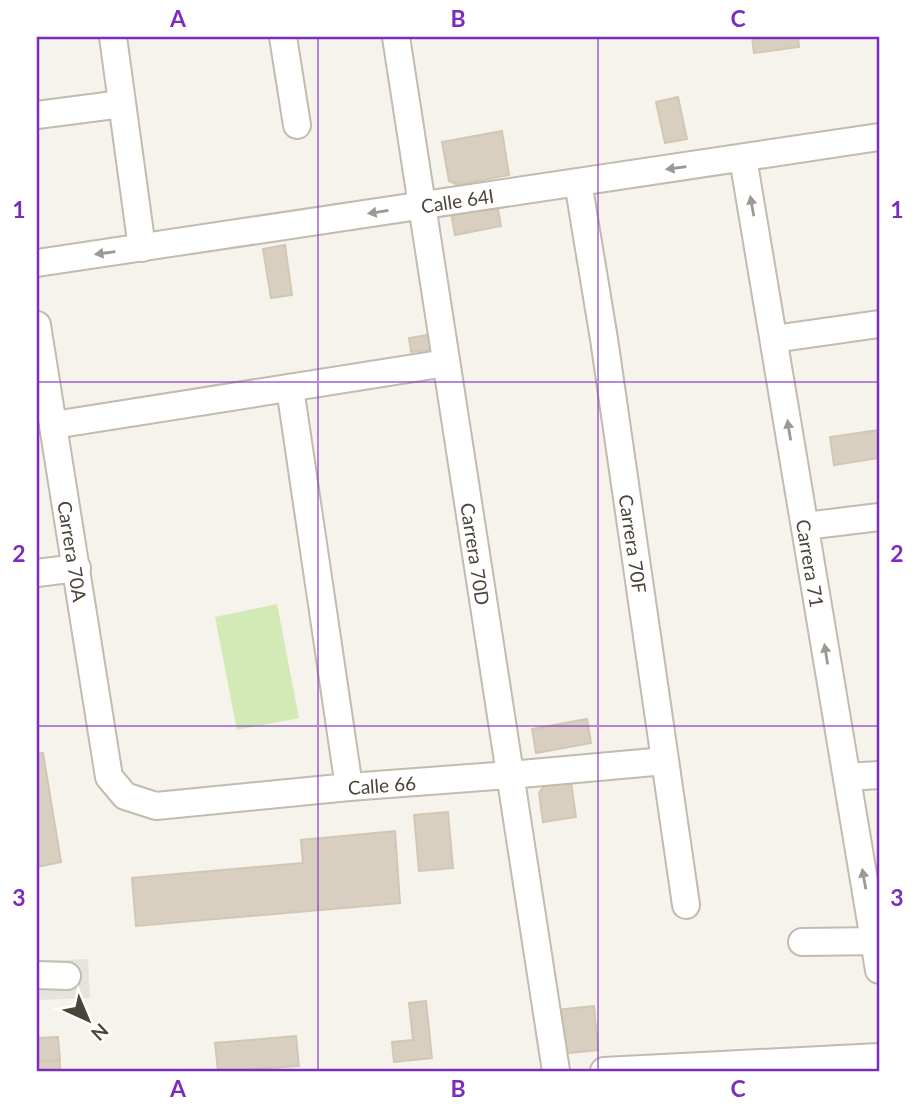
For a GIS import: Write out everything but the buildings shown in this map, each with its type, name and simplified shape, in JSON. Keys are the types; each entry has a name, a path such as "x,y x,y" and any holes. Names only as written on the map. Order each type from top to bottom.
{"street":[{"path":"113,37 142,248"},
{"path":"283,37 297,125"},
{"name":"Carrera 70D","path":"396,37 556,1071"},
{"path":"37,115 122,104"},
{"name":"Calle 64I","path":"37,263 879,137"},
{"name":"Carrera 71","path":"744,158 847,777 877,941 879,970"},
{"name":"Carrera 70F","path":"578,182 606,353 686,905"},
{"path":"774,339 879,324"},
{"name":"Carrera 70A","path":"37,325 109,777"},
{"path":"54,425 446,363"},
{"path":"290,388 349,787"},
{"path":"805,526 879,517"},
{"path":"37,573 77,568"},
{"name":"Calle 66","path":"109,777 125,796 156,806 665,761"},
{"path":"847,777 879,775"},
{"path":"802,942 877,941"},
{"path":"37,975 67,976"},
{"path":"604,1071 879,1057"}],"green space":[{"path":"277,604 299,718 237,730 215,617"}],"shaded area":[{"path":"88,959 90,998 37,1000 37,961"}]}
